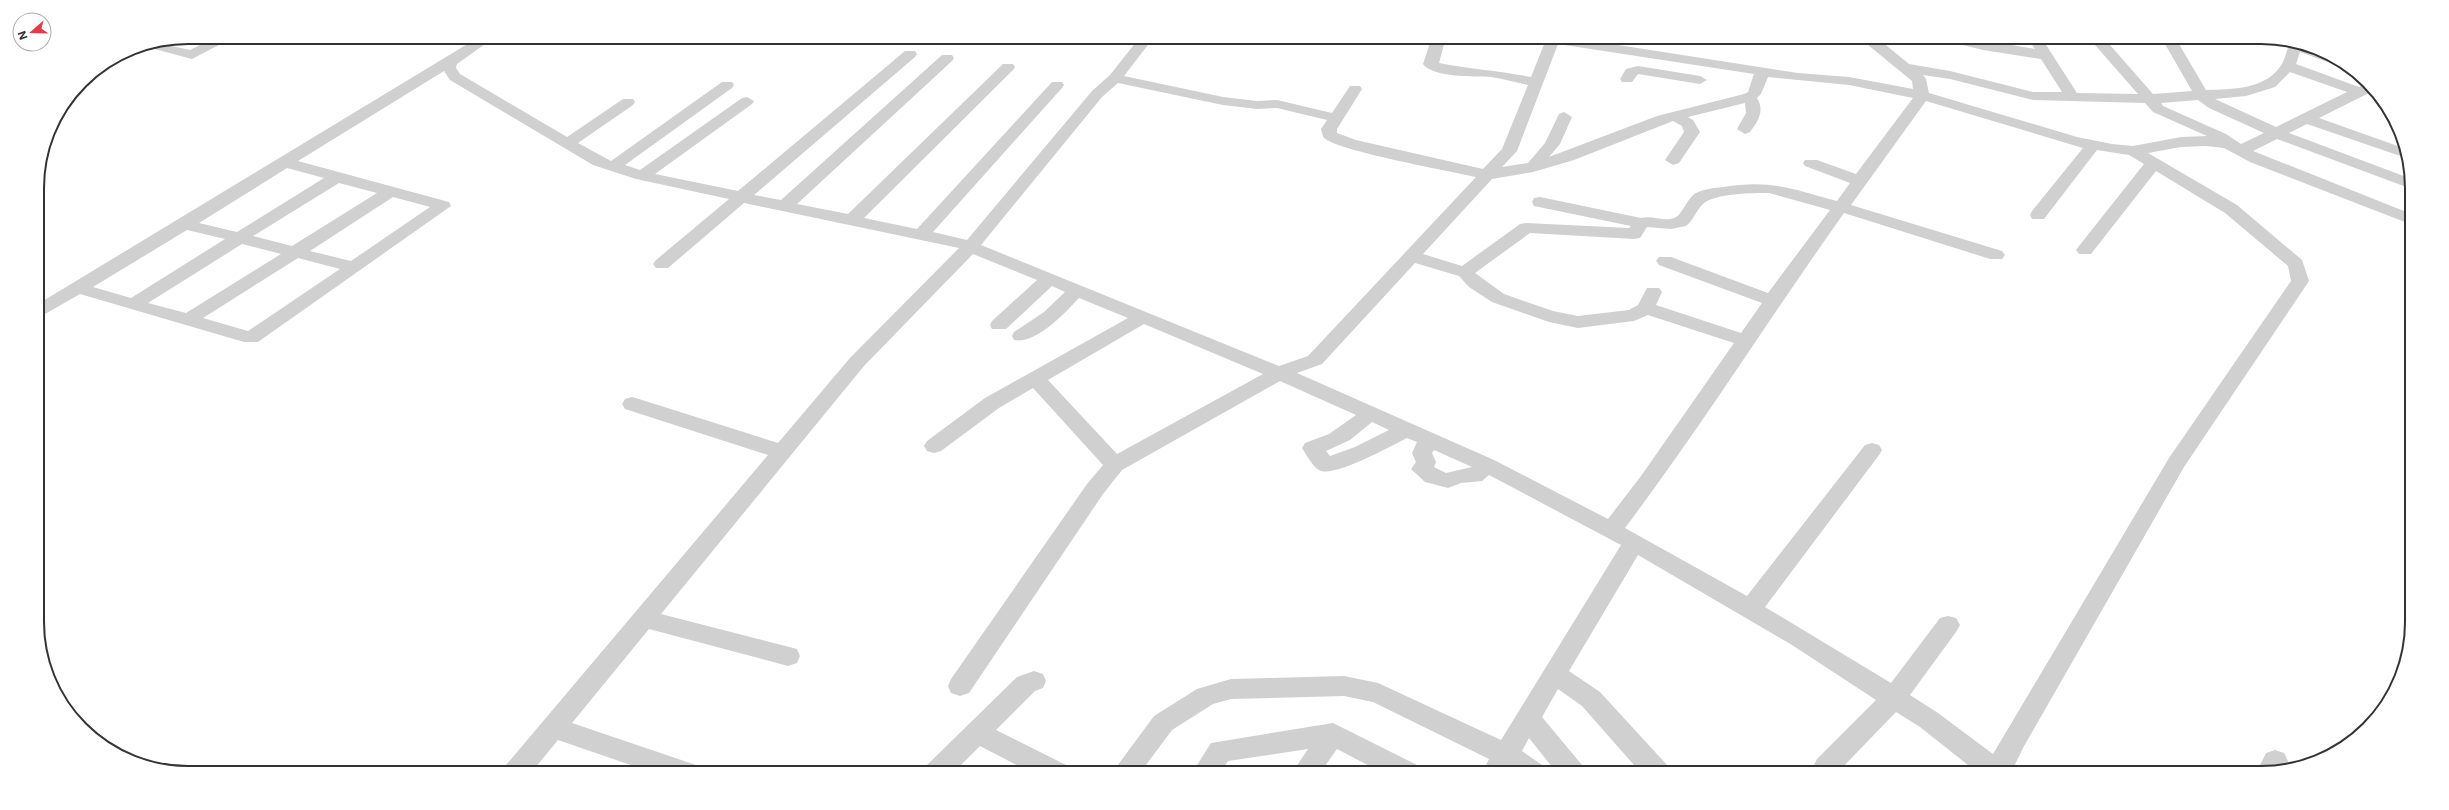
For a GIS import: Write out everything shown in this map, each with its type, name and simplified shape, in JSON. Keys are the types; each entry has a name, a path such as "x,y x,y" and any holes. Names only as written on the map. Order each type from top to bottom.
{"street":[{"path":"158,47 192,55 213,44"},
{"path":"44,308 286,163 477,44"},
{"path":"521,766 645,619 857,362 971,246 1098,94 1115,78 1142,44"},
{"path":"1437,44 1430,64 1435,67 1470,73 1491,73 1536,82"},
{"path":"960,686 1095,489 1115,465 1279,373 1315,360 1509,152 1536,82 1547,44"},
{"path":"1585,44 1692,62 1849,82 1922,96 2093,145 2112,149 2133,150 2181,142 2206,141 2228,144 2256,159 2405,217"},
{"path":"1638,53 1642,44"},
{"path":"1611,530 1648,481 1744,340 1922,96 1919,78 1874,44"},
{"path":"1975,44 2045,55"},
{"path":"2038,44 2072,97"},
{"path":"2102,44 2158,109 2221,137 2240,151"},
{"path":"2172,44 2201,96 2225,110 2276,133 2405,181"},
{"path":"1905,68 1950,76 2033,96 2149,99 2246,92 2270,84 2288,66 2294,48"},
{"path":"662,264 740,196 910,54"},
{"path":"456,57 450,62 449,68 455,77 566,144 600,162 642,176 971,246 1279,373 1487,465 1634,542 1750,609 1929,720 1989,766"},
{"path":"785,206 947,58"},
{"path":"1685,77 1689,72 1692,62"},
{"path":"2288,66 2365,89"},
{"path":"852,220 1008,67"},
{"path":"1627,79 1631,72 1638,70 1700,80"},
{"path":"1355,89 1329,128 1330,135 1340,140 1487,176 1533,167 1568,157 1636,128 1749,97 1754,94 1762,72"},
{"path":"1115,78 1223,101 1257,105 1277,104 1336,118"},
{"path":"614,166 727,85"},
{"path":"921,235 1057,85"},
{"path":"2240,151 2366,89"},
{"path":"1745,129 1755,114 1755,108 1749,97"},
{"path":"642,176 747,100"},
{"path":"566,144 628,102"},
{"path":"1673,160 1692,132 1688,123 1676,116"},
{"path":"1533,167 1552,144 1564,117"},
{"path":"2305,118 2400,152"},
{"path":"2038,215 2093,145"},
{"path":"2001,766 2014,740 2176,463 2300,281 2296,264 2231,209 2153,164 2133,150"},
{"path":"77,288 252,338 443,206 286,163"},
{"path":"1810,163 1859,181"},
{"path":"2086,250 2153,164"},
{"path":"133,304 337,177"},
{"path":"1634,235 1652,220 1680,222 1685,219 1687,210 1694,202 1702,197 1724,191 1771,188 1840,207 1996,255"},
{"path":"188,320 390,192"},
{"path":"1540,202 1634,235"},
{"path":"184,224 354,268"},
{"path":"1466,272 1526,228 1535,227 1555,230 1612,231 1634,235"},
{"path":"1412,256 1466,272 1475,283 1498,298 1549,316 1578,322 1619,318 1634,315 1650,300 1744,340"},
{"path":"1665,261 1772,301"},
{"path":"999,325 1050,279"},
{"path":"1021,336 1051,316 1077,290"},
{"path":"934,446 992,403 1143,317"},
{"path":"1035,378 1115,465"},
{"path":"632,404 783,452"},
{"path":"1370,413 1352,431 1328,444 1312,448 1326,465 1362,452 1406,430"},
{"path":"1429,440 1422,453 1426,462 1422,469 1433,477 1448,481 1458,476 1475,476 1487,465"},
{"path":"1750,609 1872,450"},
{"path":"1130,766 1163,723 1206,696 1231,689 1344,686 1378,693 1501,764 1634,542"},
{"path":"645,619 788,656"},
{"path":"1827,766 1894,698 1948,625"},
{"path":"1555,674 1591,699 1652,766"},
{"path":"943,766 1026,684 1034,681"},
{"path":"1528,718 1567,766"},
{"path":"554,728 667,766"},
{"path":"977,732 1043,766"},
{"path":"1210,766 1220,751 1333,734 1389,766"},
{"path":"1310,766 1333,734"}]}
